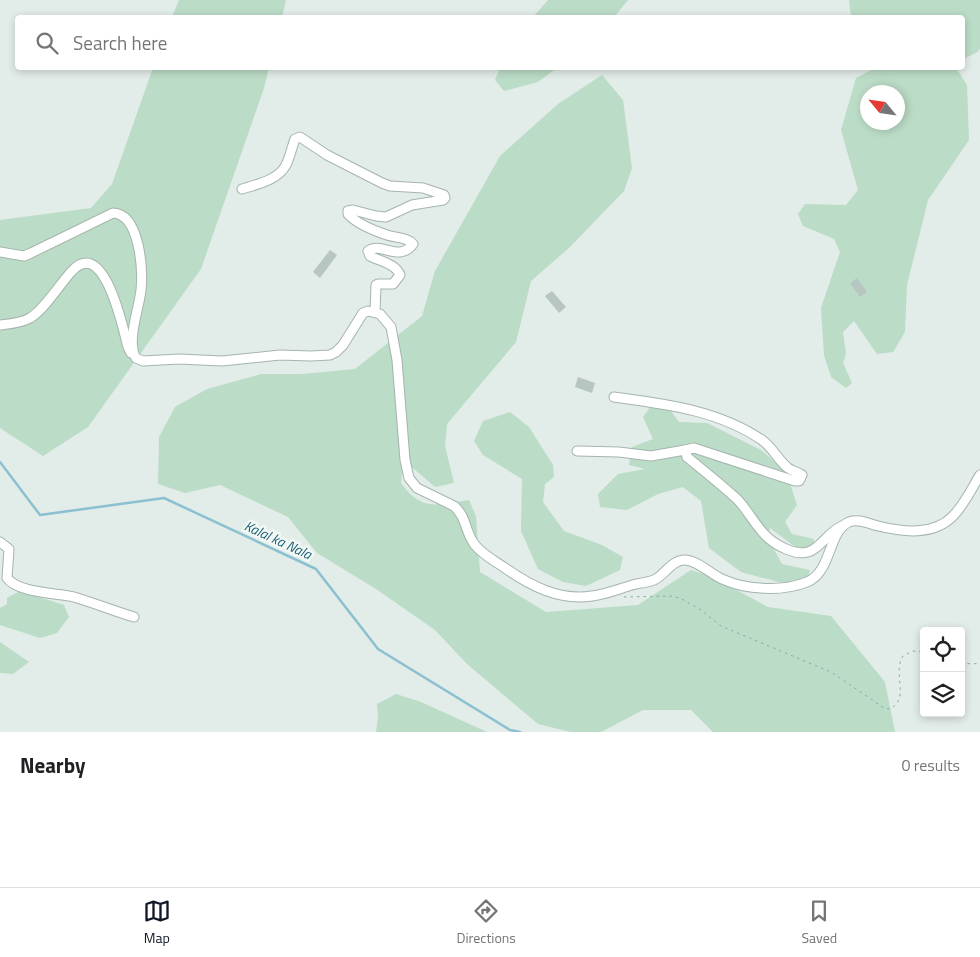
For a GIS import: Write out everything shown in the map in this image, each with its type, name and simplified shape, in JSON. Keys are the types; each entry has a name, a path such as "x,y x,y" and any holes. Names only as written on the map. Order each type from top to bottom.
{"street":[{"path":"242,189 271,179 280,173 286,166 296,139 300,137 333,158 382,184 423,188 444,196 443,200 412,205 394,215 386,217 353,210 348,211 351,217 367,226 386,235 410,241 413,244 411,247 399,252 374,248 368,251 370,256 400,271 400,275 393,284 376,285 375,312"},
{"path":"0,252 24,256 113,213 124,216 132,226 136,237 141,273 141,289 132,348 136,358"},
{"path":"0,325 31,318 72,270 83,264 88,264 98,269 110,287 128,347 136,358 143,361 222,361 280,354 330,355 343,345 363,313 368,311 380,314 389,323 397,360 408,478 417,488 459,510 474,544 479,550 526,583 566,596 591,596 656,579 672,565 682,560 694,562 721,579 741,586 765,589 800,584 810,581 819,572 842,526"},
{"path":"577,452 619,452 651,456 694,448 795,481 801,479 802,475 788,467 769,446 730,422 666,404 614,397"},
{"path":"685,450 687,458 739,502 765,536 781,547 807,553 813,550 832,531 850,521 858,521 894,530 919,531 946,522 954,515 980,475"},
{"path":"0,542 9,549 8,578 14,584 37,592 56,593 76,598 134,617"}],"path":[{"path":"622,598 670,596 680,598 721,626 831,672 878,705 890,709 897,706 901,696 898,672 902,658 912,651 920,652"},
{"path":"965,663 980,663"}],"green space":[{"path":"179,0 286,0 282,15 173,15"},
{"path":"548,0 628,0 616,15 535,15"},
{"path":"849,0 980,0 980,49 965,58 965,15 851,15"},
{"path":"152,70 268,70 264,88 201,269 88,427 43,456 0,428 0,220 91,208 112,184"},
{"path":"499,70 554,70 538,82 504,91 495,80"},
{"path":"871,70 957,70 967,85 969,140 928,200 907,285 905,332 893,352 877,354 854,321 843,332 846,354 843,363 852,383 846,388 831,377 824,355 821,308 840,252 834,239 803,226 798,214 805,204 846,205 858,190 841,130 856,78"},
{"path":"602,75 623,100 632,168 624,191 570,247 531,281 516,342 447,424 445,446 454,483 435,487 413,468 402,473 401,483 416,499 431,504 448,504 469,500 476,516 480,572 546,612 638,605 691,570 712,577 768,607 831,616 885,682 895,732 713,732 691,710 643,710 601,732 571,732 538,724 467,664 435,630 376,589 317,553 288,517 220,485 185,493 158,484 159,437 175,407 207,389 261,374 302,374 355,369 422,316 435,271 500,156 558,104"},
{"path":"653,403 665,403 679,422 707,423 761,450 786,471 797,505 785,522 792,534 814,539 813,547 798,549 770,528 768,538 782,564 810,570 808,578 786,584 741,572 709,548 701,501 683,487 658,494 627,510 600,507 598,494 618,474 645,469 629,465 632,447 653,439 643,417"},
{"path":"510,412 529,427 553,465 554,477 545,484 543,502 564,531 602,545 623,557 620,570 586,586 563,582 538,569 521,531 522,479 483,455 474,441 483,421"},
{"path":"20,591 64,605 69,617 57,633 40,638 0,625 0,608 7,604 7,598"},
{"path":"0,642 29,662 13,674 0,673"},
{"path":"396,694 421,702 487,732 376,732 377,704"}],"building":[{"path":"330,250 337,255 320,278 313,272"},
{"path":"857,278 867,292 860,297 850,283"},
{"path":"552,291 566,307 559,313 545,296"},
{"path":"578,377 595,383 592,393 575,387"}],"waterway":[{"name":"Kalal ka Nala","path":"0,462 40,515 164,498 316,569 378,649 510,730 520,732"}]}
